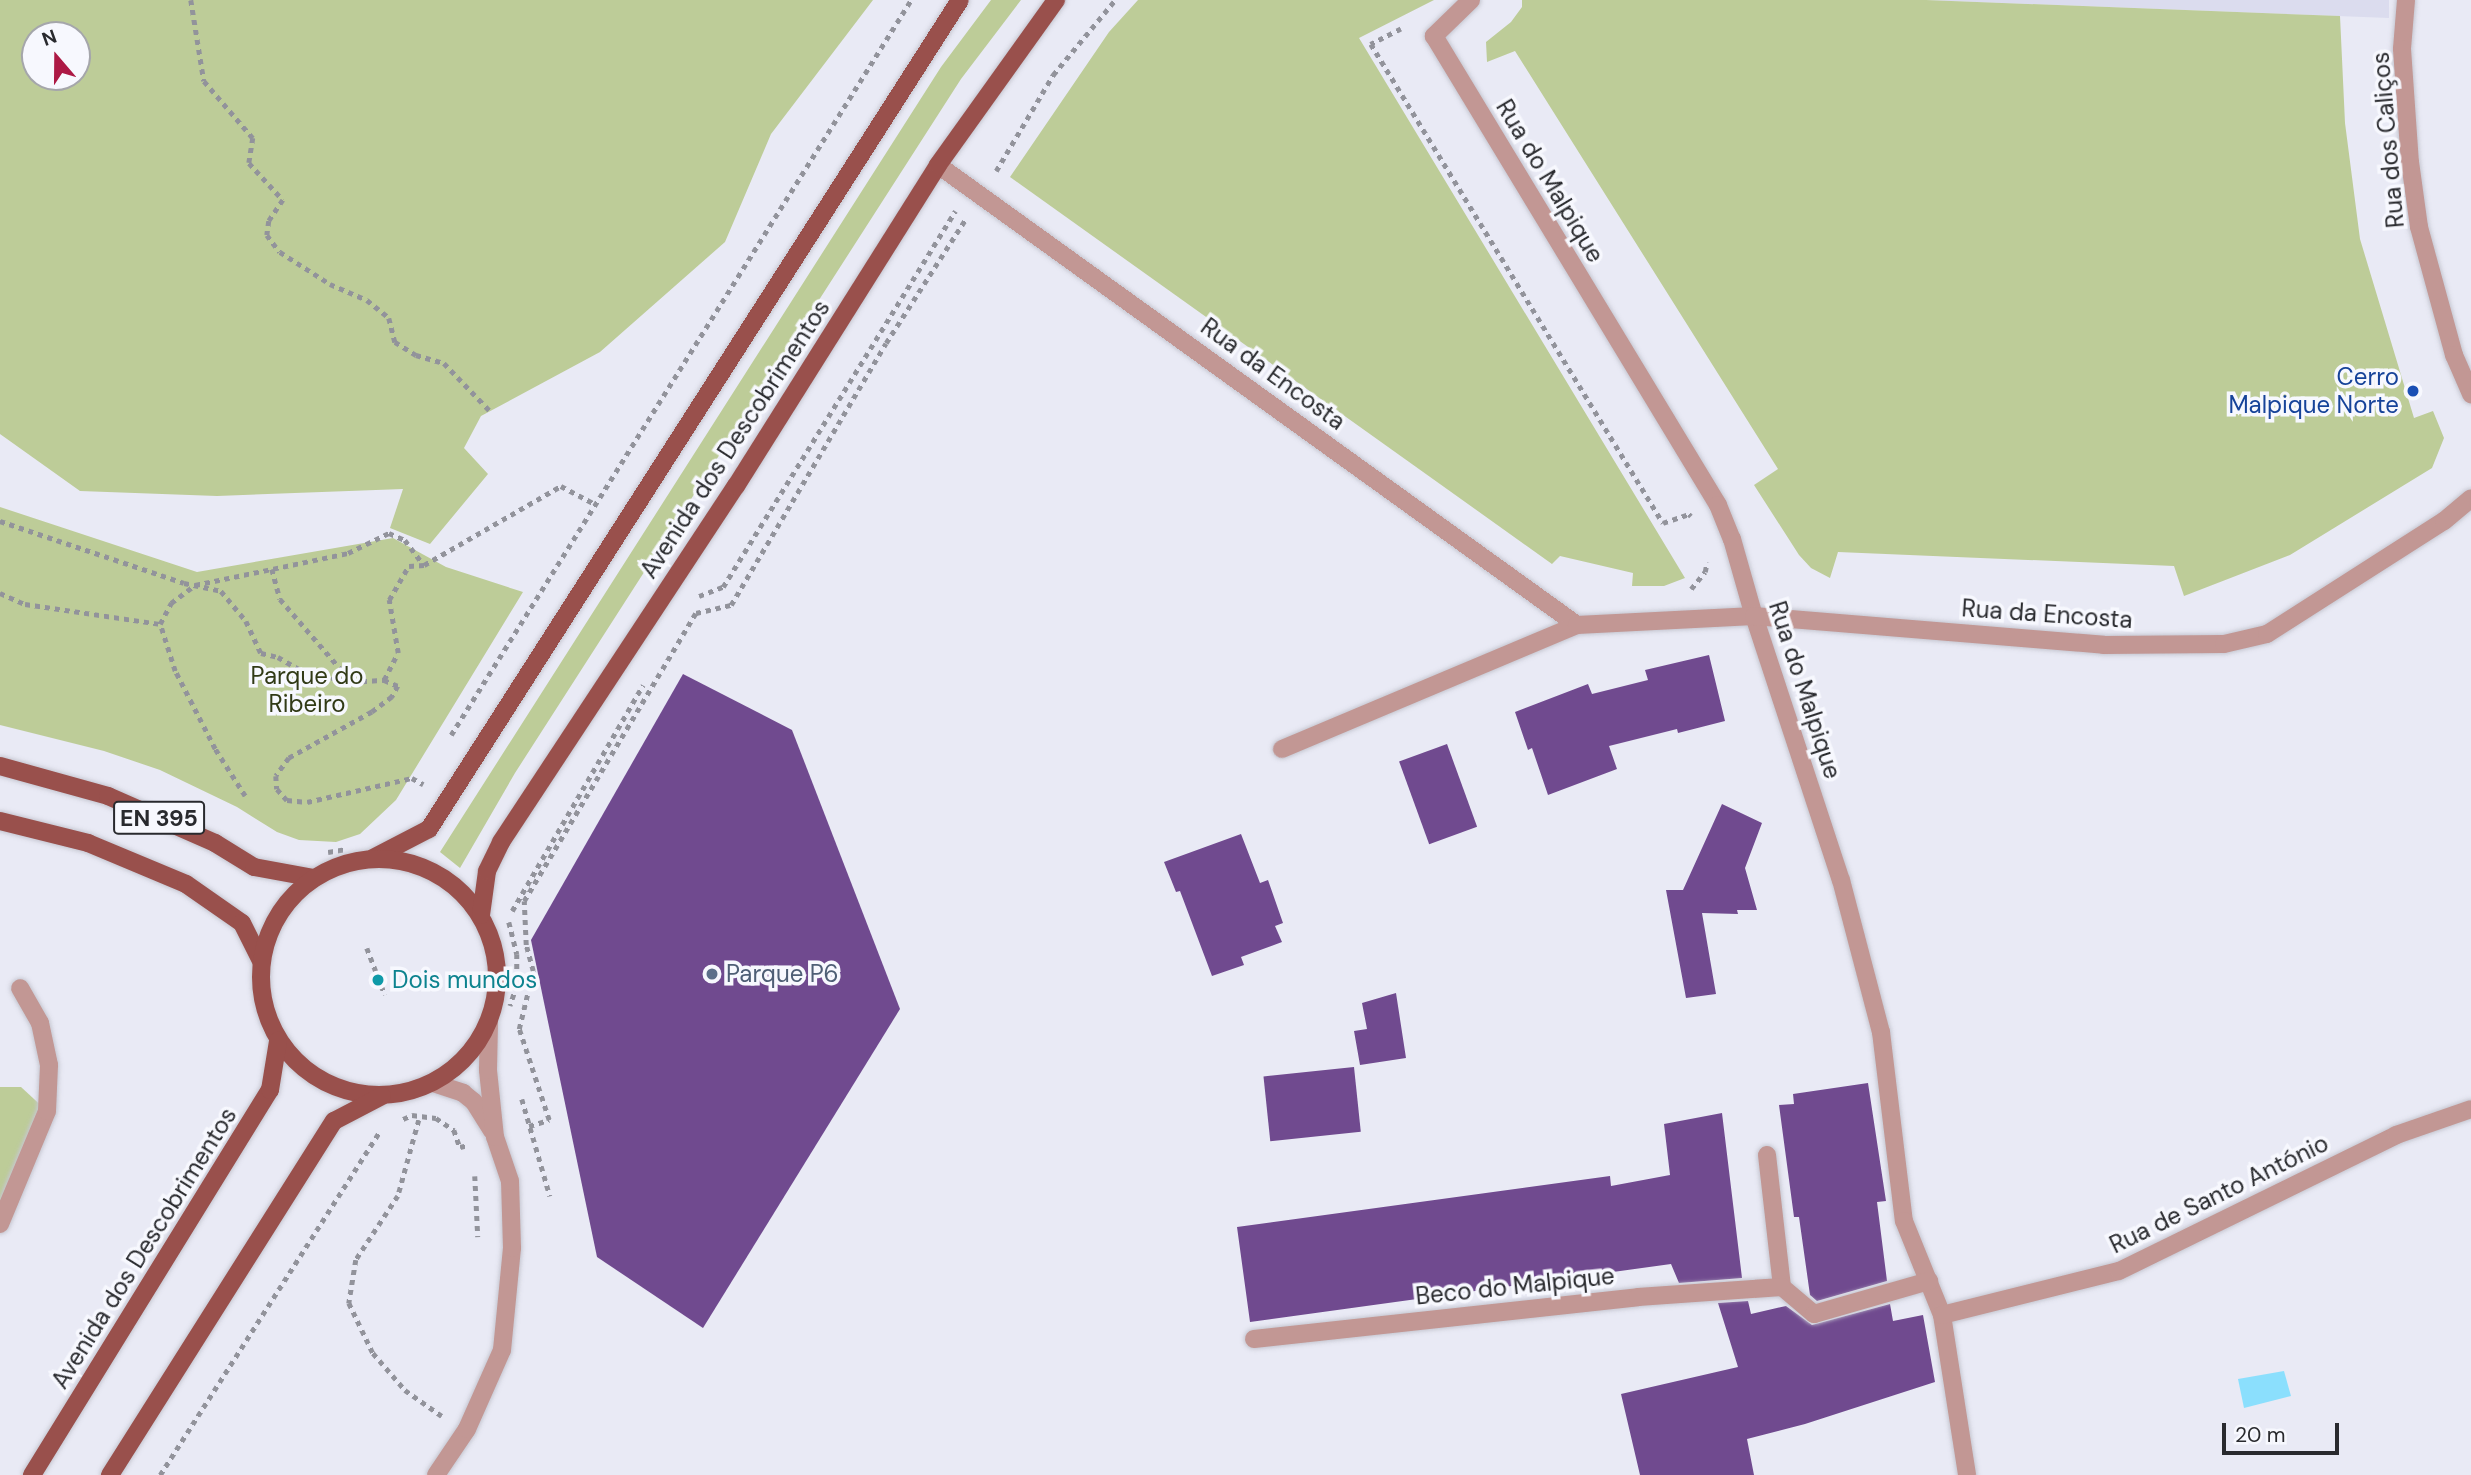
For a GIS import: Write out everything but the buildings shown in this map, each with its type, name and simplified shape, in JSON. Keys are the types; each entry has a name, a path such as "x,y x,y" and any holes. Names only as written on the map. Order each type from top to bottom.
{"main road":[{"name":"Avenida dos Descobrimentos","path":"373,859 429,829 960,0"},
{"name":"Avenida dos Descobrimentos","path":"481,915 487,871 501,842 736,486 938,165 1056,0"},
{"name":"EN 395","path":"0,766 108,796 215,843 254,867 314,878"},
{"name":"EN 395","path":"0,821 88,843 186,884 242,923 261,961"},
{"path":"373,859 405,861 435,872 461,891 481,915 495,950 498,987 489,1022 475,1047 456,1067 433,1083 408,1093 382,1096 351,1093 322,1082 298,1064 278,1041 266,1015 261,988 261,961 267,936 279,914 295,893 314,878 342,864 373,859"},
{"name":"Avenida dos Descobrimentos","path":"32,1475 270,1090 278,1041"},
{"path":"110,1475 334,1121 382,1096"}],"street":[{"name":"Rua do Malpique","path":"1471,0 1434,36 1718,505 1732,540 1754,616 1842,880 1881,1032 1904,1221 1942,1315 1968,1475"},
{"name":"Rua dos Caliços","path":"2406,0 2402,49 2410,162 2419,227 2454,355 2471,394"},
{"name":"Rua da Encosta","path":"938,165 1577,625"},
{"name":"Rua da Encosta","path":"1282,749 1577,625 1754,616 2104,645 2224,644 2267,634 2445,521 2471,498"},
{"path":"0,1224 47,1111 49,1065 40,1023 20,988"},
{"path":"489,1022 488,1070 495,1137"},
{"path":"433,1083 463,1093 474,1102 495,1137 510,1181 512,1248 502,1350 467,1429 436,1475"},
{"name":"Rua de Santo António","path":"1942,1315 2119,1271 2396,1135 2471,1109"},
{"path":"1767,1156 1782,1287 1814,1314 1929,1281"},
{"name":"Beco do Malpique","path":"1254,1339 1638,1297 1782,1287"}],"path":[{"path":"191,0 204,81 253,138 249,163 283,201 269,221 267,236 280,252 330,284 367,300 389,318 395,342 416,355 444,363 490,411"},
{"path":"450,737 911,0"},
{"path":"695,597 723,587 976,190 1053,75 1115,0"},
{"path":"1401,29 1371,44 1664,523 1689,514 1696,526"},
{"path":"530,1125 549,1120 519,1029 533,971 526,945 524,901 696,613 731,606 976,190"},
{"path":"384,680 398,653 390,600 409,566 424,565 561,486 595,504"},
{"path":"0,522 221,591 246,621 261,653 278,657 302,671 352,682 384,680 398,686 392,697 372,712 289,758 276,776 277,789 287,800 307,802 412,778 447,798"},
{"path":"245,796 215,749 175,671 160,624 171,603 195,585 348,553 389,533 405,540 424,565"},
{"path":"1683,591 1693,588 1705,572 1710,549"},
{"path":"272,569 280,599 352,682"},
{"path":"0,593 25,604 160,624"},
{"path":"509,1009 517,985 517,954 508,919 647,678"},
{"path":"414,795 428,771"},
{"path":"324,853 359,844"},
{"path":"367,948 385,995"},
{"path":"520,1091 550,1196"},
{"path":"391,1124 412,1115 436,1118 454,1130 460,1147 471,1144"},
{"path":"419,1119 398,1196 356,1260 349,1303 373,1353 405,1390 467,1429"},
{"path":"160,1475 381,1128"},
{"path":"468,1132 473,1157"},
{"path":"475,1170 478,1237"}],"shaded area":[{"path":"1926,0 2389,0 2389,18"}],"green space":[{"path":"0,0 873,0 771,134 725,242 600,352 481,416 464,448 488,474 430,544 390,528 403,489 217,496 80,491 0,434"},
{"path":"991,0 1021,0 961,79 515,773 460,868 440,852 941,67"},
{"path":"1138,0 1434,0 1359,38 1685,578 1664,586 1632,586 1633,573 1560,556 1552,564 1010,177 1109,32"},
{"path":"1522,0 1926,0 2340,16 2345,123 2360,239 2414,418 2433,411 2444,438 2432,468 2290,555 2184,596 2174,566 1838,552 1830,578 1811,568 1799,555 1754,485 1778,469 1515,51 1487,62 1486,42 1511,22 1522,7"},
{"name":"Parque do Ribeiro","path":"0,507 197,572 393,538 446,567 523,592 396,800 360,834 336,842 299,840 277,832 237,807 160,770 104,751 0,725"},
{"path":"0,1087 21,1087 47,1111 0,1224"}],"water":[{"path":"2284,1371 2291,1396 2244,1408 2238,1379"}],"place":[{"name":"Cerro Malpique Norte","path":"2413,391"},
{"name":"Parque P6","path":"712,974"},
{"name":"Dois mundos","path":"378,980"}]}
